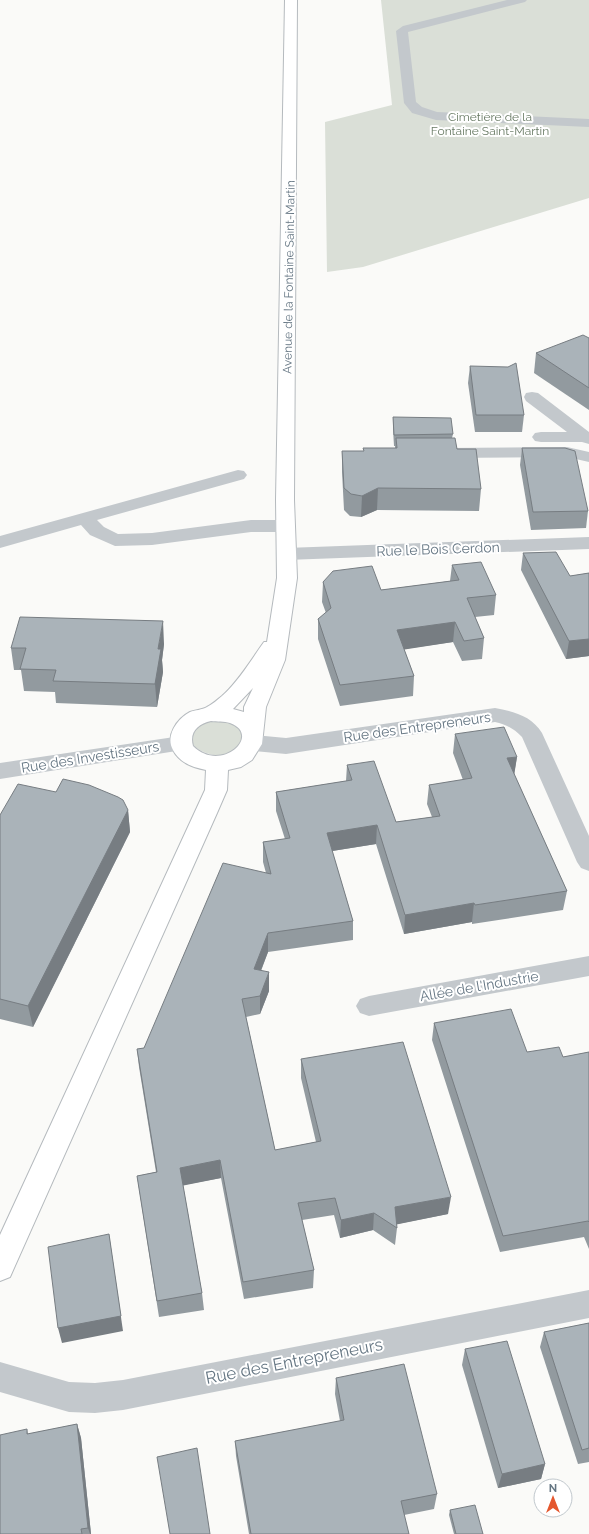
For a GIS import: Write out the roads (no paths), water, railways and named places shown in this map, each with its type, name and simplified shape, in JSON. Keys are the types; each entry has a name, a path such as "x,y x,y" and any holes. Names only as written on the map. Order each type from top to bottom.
{"main road":[{"name":"Avenue de la Fontaine Saint-Martin","path":"253,738 255,707 275,660 276,639 286,578 285,526 291,0"},
{"path":"212,714 238,692 276,639"},
{"path":"224,713 236,716 246,722 253,738 249,751 241,758 230,763 217,764 204,763 193,759 185,752 181,744 180,736 184,728 191,721 201,716 224,713"},
{"path":"0,1267 216,790 217,764"}],"street":[{"path":"521,0 402,30 410,103 417,110 436,116 589,123"},
{"path":"532,398 587,438"},
{"path":"474,438 587,438"},
{"path":"433,453 567,452 589,457"},
{"path":"0,542 238,475"},
{"path":"85,518 97,531 115,540 152,539 251,526 285,526"},
{"name":"Rue le Bois Cerdon","path":"286,554 589,543"},
{"name":"Rue des Entrepreneurs","path":"253,738 286,746 495,715 506,716 524,726 531,733 589,862"},
{"name":"Rue des Investisseurs","path":"0,771 181,744"},
{"name":"Allée de l'Industrie","path":"369,1006 589,966"},
{"name":"Rue des Entrepreneurs","path":"0,1377 69,1397 95,1398 123,1395 589,1304"}],"park label":[{"name":"Cimetière de la Fontaine Saint-Martin","path":"490,124"}]}
